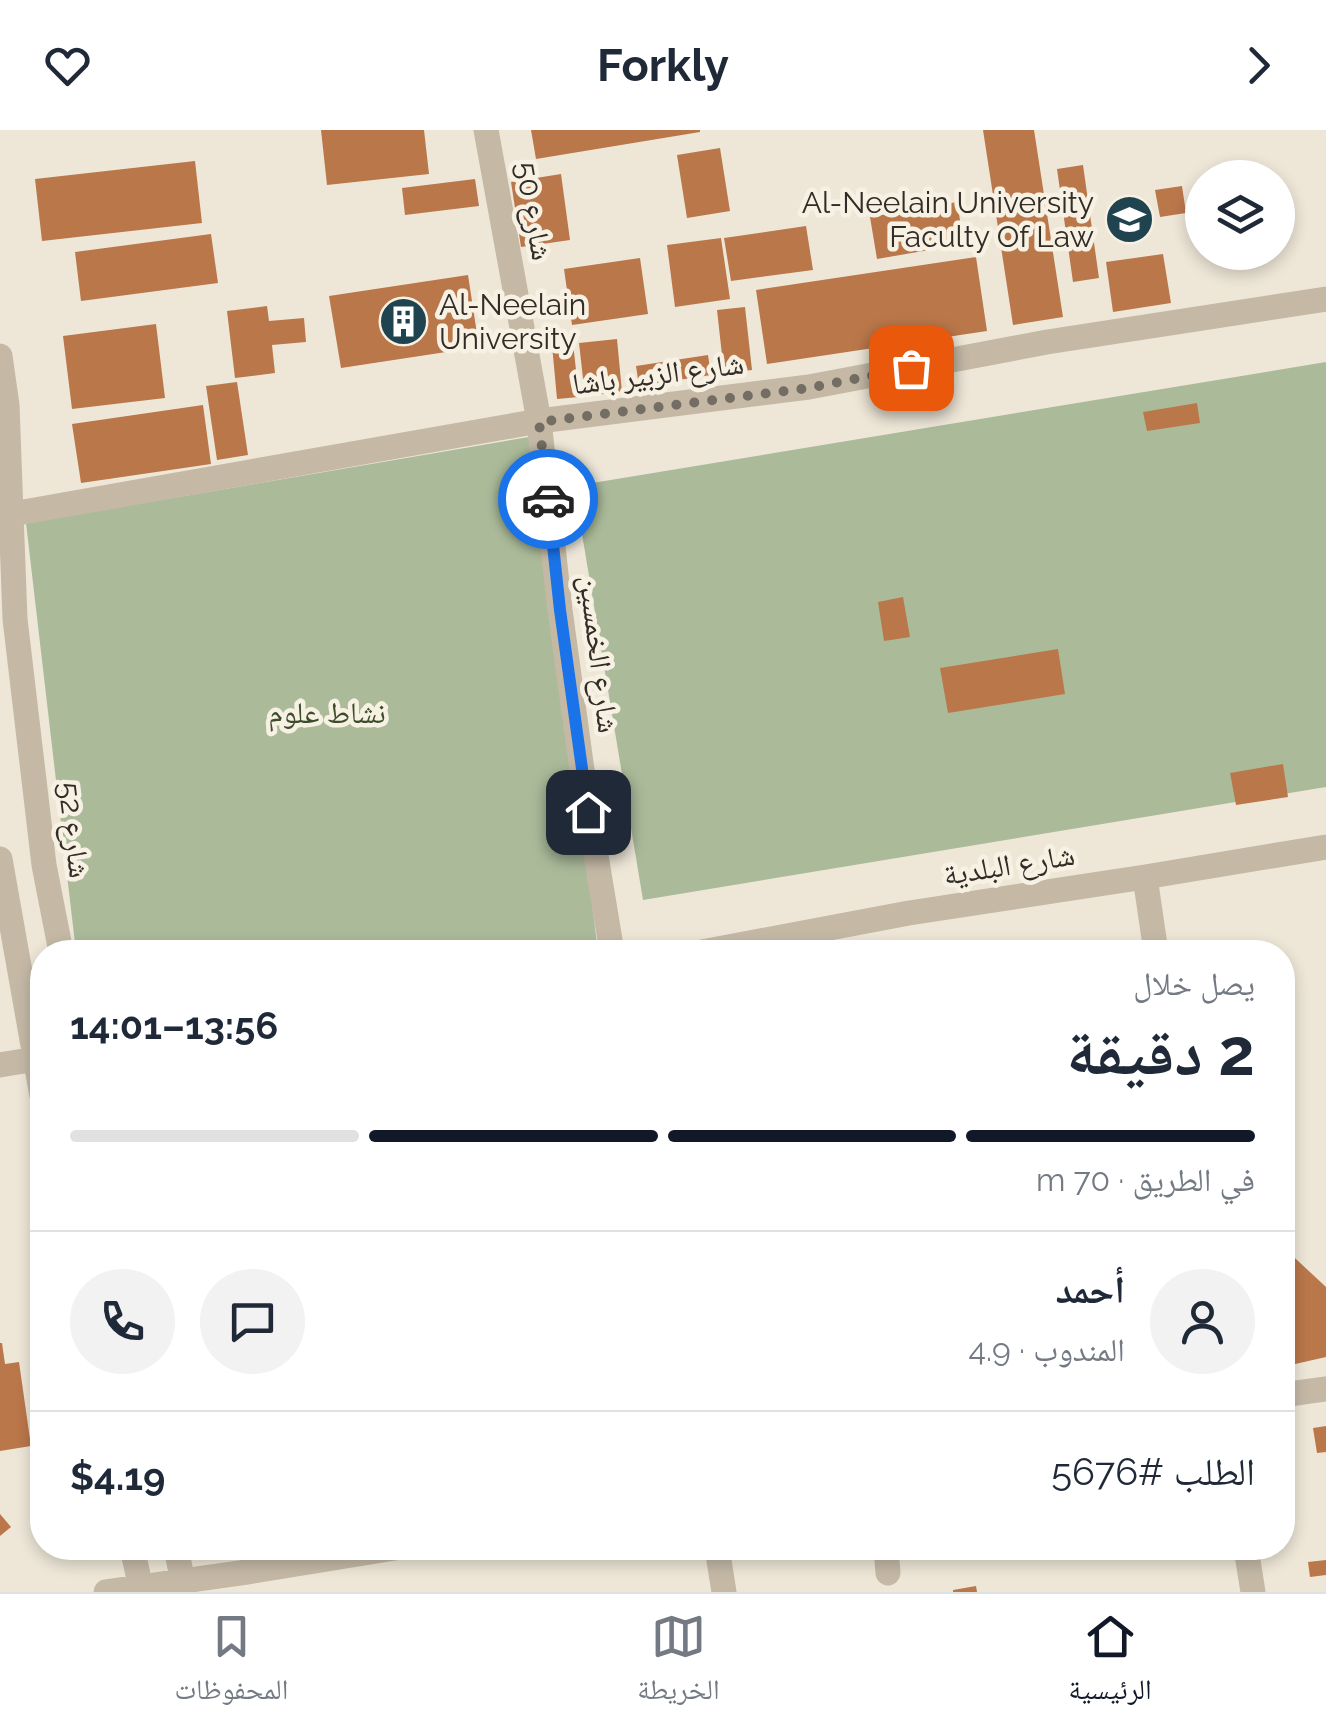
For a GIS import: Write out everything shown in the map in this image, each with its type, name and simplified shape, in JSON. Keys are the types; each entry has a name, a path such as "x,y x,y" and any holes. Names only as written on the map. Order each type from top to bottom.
{"street":[{"name":"شارع 50","path":"486,130 539,422"},
{"name":"شارع الزبير باشا","path":"6,516 539,422 809,388 1047,342 1326,299"},
{"name":"شارع 52","path":"0,356 7,405 6,516 16,619 44,865 59,940"},
{"name":"شارع الخمسين","path":"539,422 572,702 610,940"},
{"name":"شارع البلدية","path":"766,940 1326,846"},
{"path":"0,859 30,1013"},
{"path":"1145,877 1154,940"},
{"path":"0,1065 30,1060"},
{"path":"1295,1393 1326,1389"},
{"path":"135,1560 141,1590"},
{"path":"179,1560 184,1586"},
{"path":"106,1592 184,1586 322,1560"},
{"path":"719,1560 724,1592"},
{"path":"1248,1560 1253,1592"}],"green space":[{"path":"1326,362 1326,787 643,900 574,486"},
{"name":"نشاط علوم","path":"535,436 597,940 75,940 26,523"}],"building":[{"path":"321,130 424,130 429,174 327,185"},
{"path":"531,130 700,130 700,132 536,159"},
{"path":"983,130 1034,130 1063,317 1013,325"},
{"path":"720,148 730,211 687,218 677,155"},
{"path":"195,161 202,223 42,241 35,179"},
{"path":"1083,165 1099,278 1073,282 1057,169"},
{"path":"561,174 570,240 521,247 511,182"},
{"path":"475,179 479,206 405,215 402,188"},
{"path":"1182,186 1185,213 1160,217 1155,190"},
{"path":"957,202 964,244 877,259 870,217"},
{"path":"806,226 813,270 731,281 724,238"},
{"path":"211,234 218,283 81,301 75,252"},
{"path":"721,238 730,299 675,307 667,245"},
{"path":"1163,254 1171,303 1113,312 1106,262"},
{"path":"976,257 987,331 767,364 756,290"},
{"path":"640,258 648,314 572,325 564,269"},
{"name":"Al-Neelain University","path":"468,275 479,347 341,368 329,296"},
{"path":"267,306 269,321 304,318 306,342 272,345 275,373 235,378 227,311"},
{"path":"745,307 752,370 724,373 717,310"},
{"path":"156,324 165,398 72,409 63,336"},
{"path":"617,339 622,392 585,396 579,343"},
{"path":"573,343 579,397 557,399 552,345"},
{"path":"708,355 711,375 639,386 636,366"},
{"path":"237,382 248,455 217,460 206,386"},
{"path":"1197,403 1200,423 1147,431 1143,412"},
{"path":"203,405 211,464 81,483 72,424"},
{"path":"903,597 910,637 884,641 878,602"},
{"path":"1058,649 1065,694 948,713 940,668"},
{"path":"1283,764 1288,797 1236,805 1230,773"},
{"path":"1295,1258 1326,1287 1326,1357 1295,1364"},
{"path":"2,1343 5,1364 19,1362 30,1446 0,1451"},
{"path":"1326,1426 1326,1452 1317,1453 1313,1428"},
{"path":"0,1514 11,1527 0,1536"},
{"path":"1326,1560 1326,1575 1310,1577 1308,1562"},
{"path":"976,1586 977,1592 953,1592 953,1590"}],"way so far":[{"path":"548,499 539,422 809,388 911,368"}],"place":[{"name":"Al-Neelain University Faculty Of Law","path":"1129,220"},
{"name":"Al-Neelain University","path":"404,322"}],"route":[{"path":"548,499 588,812"}]}
